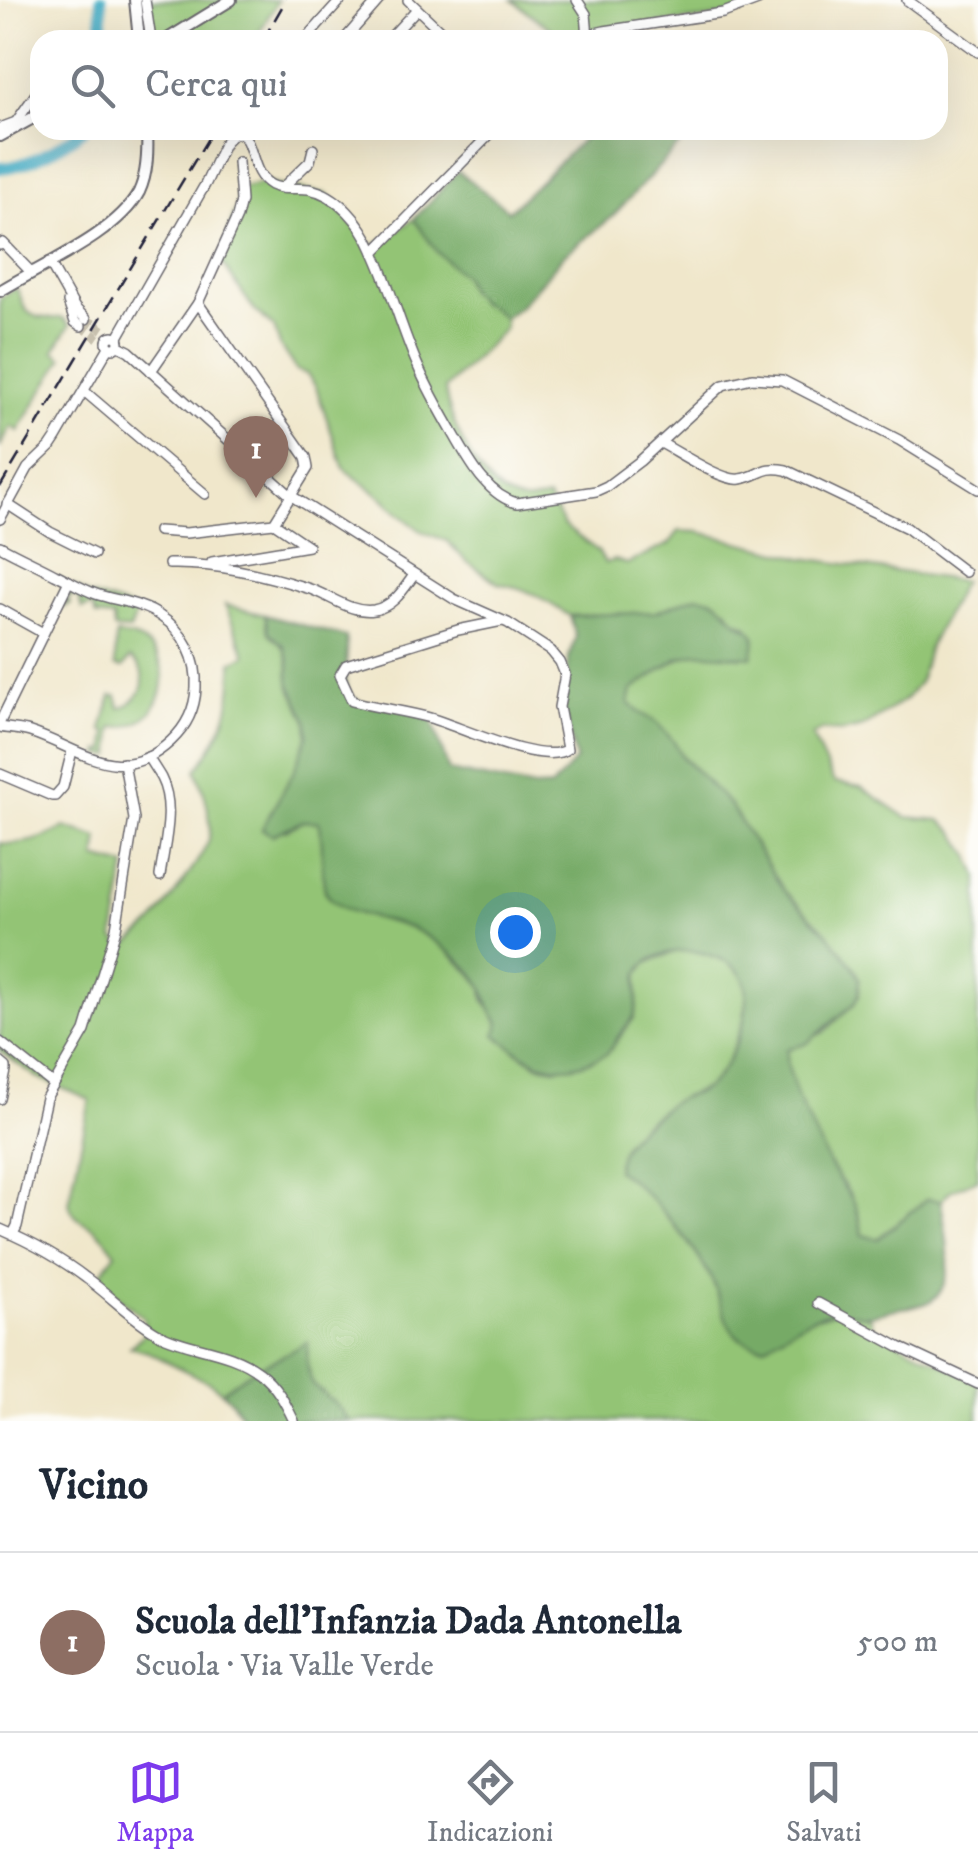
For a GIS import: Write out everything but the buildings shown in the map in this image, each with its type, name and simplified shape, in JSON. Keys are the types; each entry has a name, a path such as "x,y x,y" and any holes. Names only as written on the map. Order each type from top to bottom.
{"main road":[{"path":"135,0 137,30"},
{"path":"182,30 232,0"},
{"path":"0,136 30,120"},
{"path":"0,290 102,231 130,205 143,180 147,140"}],"street":[{"path":"145,0 150,30"},
{"path":"314,30 340,0"},
{"path":"353,30 379,0"},
{"path":"408,0 439,30"},
{"path":"576,0 586,14 587,30"},
{"path":"610,30 733,11 758,0"},
{"path":"906,0 948,30"},
{"path":"397,30 417,9"},
{"path":"948,30 978,52"},
{"path":"0,128 16,122 30,102"},
{"path":"0,519 28,468 50,447 84,391 110,339 206,182 226,140"},
{"path":"247,140 260,174 272,185 310,189 336,202 359,225 374,252 432,396 483,479 501,496 517,504 596,492 661,443 723,386 740,379 774,378 789,383 900,440 978,489"},
{"path":"374,252 484,140"},
{"path":"282,188 310,161 313,149"},
{"path":"151,370 198,303 240,210 238,162"},
{"path":"0,244 31,272"},
{"path":"49,262 66,294 74,322 83,322"},
{"path":"158,530 186,534 274,523 309,463 198,303"},
{"path":"110,339 151,370 290,495 454,600 502,621 526,633 551,651 563,668 565,681 559,707 568,745 563,753 501,744 431,718 352,701 341,680 346,665 448,633 502,621"},
{"path":"84,391 205,494"},
{"path":"661,443 734,480 770,468 786,470 897,522 965,572"},
{"path":"7,504 59,538 94,554"},
{"path":"169,564 204,563 308,546 274,523"},
{"path":"0,546 69,582 155,612 178,631 188,647 196,678 192,711 172,740 148,757 124,763 98,762 28,731 0,725 69,582"},
{"path":"204,563 311,589 362,610 377,609 394,600 414,575"},
{"path":"0,609 44,633"},
{"path":"0,774 56,796 72,751"},
{"path":"148,757 162,779 168,800 160,876"},
{"path":"13,1234 46,1098 86,1031 116,929 134,819 124,763"},
{"path":"0,1042 53,1084"},
{"path":"0,1062 6,1072 0,1099"},
{"path":"0,1229 78,1272 158,1332 256,1369 275,1386 294,1421"},
{"path":"818,1303 898,1347 978,1384"}],"green space":[{"path":"146,0 278,0 261,30 151,30"},
{"path":"512,0 767,0 718,17 628,30 553,30"},
{"path":"582,140 677,140 680,144 611,218 564,255 519,307 504,318 479,302 463,276 437,252 414,219 458,171 509,211"},
{"path":"264,183 327,194 373,247 414,219 437,252 463,276 479,302 504,318 505,328 445,389 453,421 471,457 495,487 524,501 548,498 564,526 598,551 605,563 615,560 627,564 669,544 679,531 699,532 803,558 963,581 928,649 920,681 906,699 863,727 842,732 822,730 812,736 834,782 861,787 906,817 940,820 955,832 978,876 978,1179 950,1191 941,1201 926,1200 877,1239 863,1235 853,1200 801,1109 787,1049 824,1032 854,1004 853,967 827,933 784,891 730,805 683,757 656,722 628,703 631,690 681,658 705,653 740,657 748,626 733,619 727,609 697,596 656,612 570,616 536,595 498,583 466,561 447,541 421,531 344,469 316,387 307,374 296,370 280,346 274,327 254,310 220,260 242,188"},
{"path":"16,288 30,313 63,318 70,325 54,351 63,358 18,431 11,426 0,447 0,298"},
{"path":"73,586 91,597 138,610 130,630 114,629 113,618 96,616 92,606 82,609 77,594 67,599 70,604 63,607"},
{"path":"697,596 718,602 754,633 752,657 696,653 678,658 632,690 629,703 656,722 683,758 730,805 784,891 827,933 860,979 854,1004 806,1044 787,1049 787,1063 797,1096 830,1166 855,1204 863,1235 878,1239 927,1199 941,1201 947,1242 944,1285 927,1303 870,1315 827,1313 765,1346 735,1334 712,1280 695,1252 656,1204 616,1170 620,1153 634,1134 672,1102 707,1087 725,1066 740,1035 747,1002 739,971 703,953 678,951 652,959 640,971 634,1016 607,1053 579,1065 542,1064 496,1035 499,1022 483,988 451,954 411,928 351,911 332,900 324,885 319,822 303,821 272,835 262,829 294,771 308,735 307,721 289,681 284,646 269,633 265,615 346,637 345,680 349,693 361,702 402,707 432,720 449,771 535,788 551,787 576,760 564,712 569,657 576,637 570,616 656,612"},
{"path":"225,605 265,615 268,630 287,654 290,685 307,721 305,747 262,829 287,830 303,821 319,821 325,891 334,902 414,929 441,945 483,988 484,999 515,1050 538,1065 555,1068 582,1064 608,1053 634,1018 638,974 658,958 681,950 700,952 736,969 747,988 744,1020 723,1069 708,1087 670,1103 642,1125 625,1143 616,1170 642,1190 684,1238 706,1270 740,1339 837,1311 870,1316 873,1327 978,1381 978,1421 349,1421 312,1384 307,1364 276,1359 222,1392 148,1352 130,1347 143,1335 144,1318 96,1279 116,1253 99,1232 75,1215 69,1203 90,1100 38,1078 0,1051 0,843 34,840 65,827 99,838 96,858 126,866 114,938 123,948 153,923 209,839 209,813 196,770 225,720 232,662 246,655"},
{"path":"116,635 146,644 157,656 163,684 152,710 142,720 113,727 112,756 100,755 106,751 107,732 102,730 111,696 117,696 120,708 128,704 139,693 143,679 130,658 123,668 115,666"},
{"path":"308,1342 307,1364 312,1384 349,1421 245,1421 222,1392"}],"waterway":[{"path":"101,0 102,30"},
{"path":"0,168 33,160 68,140"}],"tunnel":[{"path":"86,319 103,330"},
{"path":"81,326 98,338"}],"railway":[{"path":"269,30 286,0"},
{"path":"0,487 207,140"}],"place":[{"name":"Scuola dell'Infanzia Dada Antonella","path":"256,498"}]}
